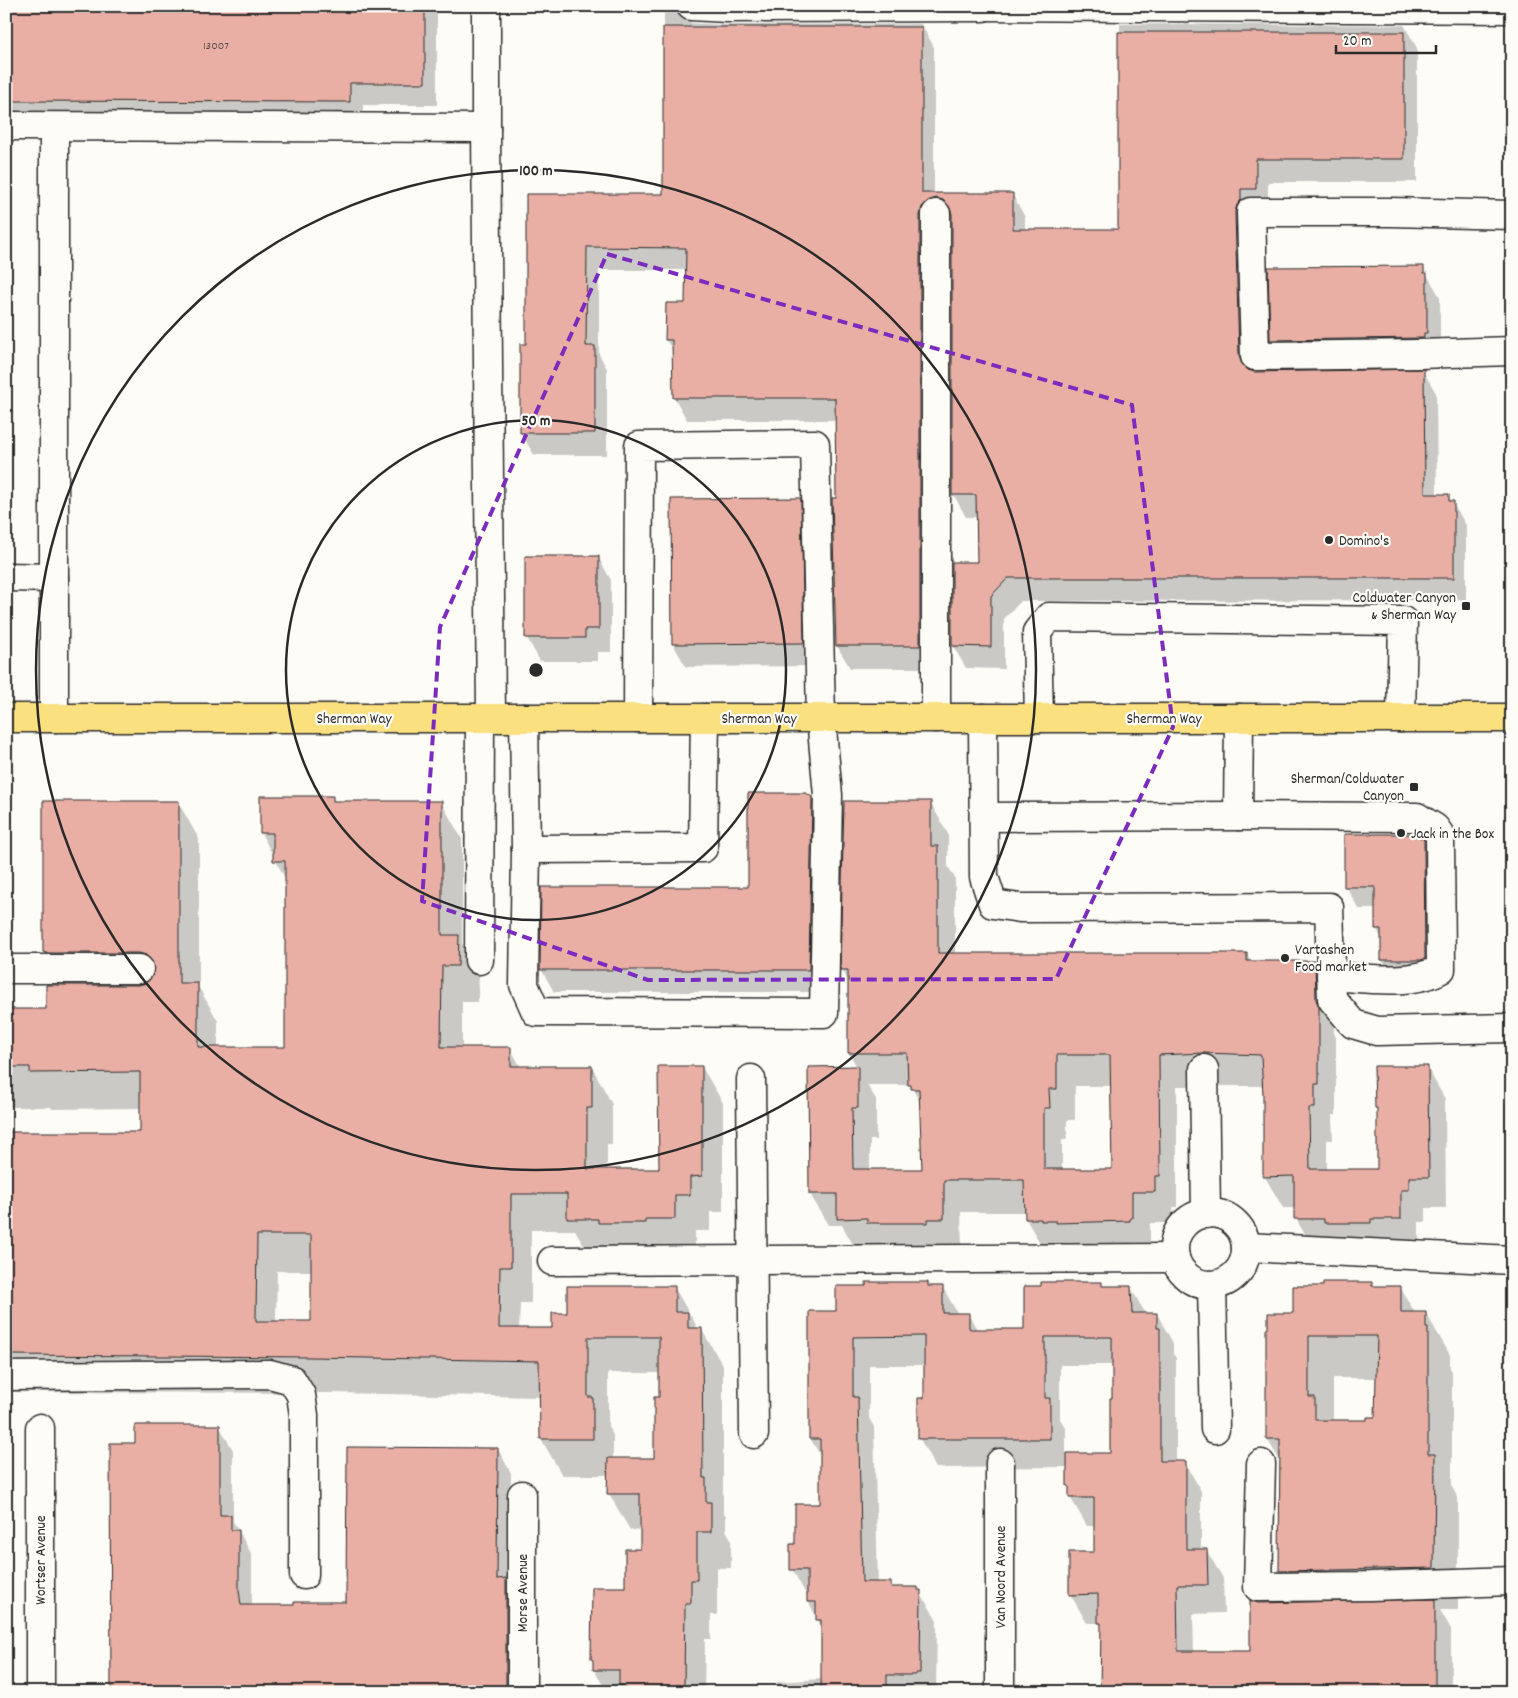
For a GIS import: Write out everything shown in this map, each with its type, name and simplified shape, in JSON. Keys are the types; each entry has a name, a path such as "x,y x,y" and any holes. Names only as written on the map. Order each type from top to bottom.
{"main road":[{"name":"Sherman Way","path":"6,718 1512,718"}],"street":[{"path":"479,960 486,718 486,6"},
{"path":"691,6 727,8 1512,9"},
{"path":"6,126 486,128"},
{"path":"54,127 54,718"},
{"path":"1512,215 1391,212 1251,212 1255,356 1419,354 1512,350"},
{"path":"936,214 936,718"},
{"path":"524,718 526,849 524,985 536,1012 824,1013 828,795 821,718 815,444 639,446 638,718"},
{"path":"6,577 54,578"},
{"path":"1039,718 1037,632 1049,617 1403,620 1401,718"},
{"path":"526,849 703,848 705,718"},
{"path":"983,718 984,877 992,904 1020,908 1329,907 1332,999 1353,1024 1377,1031 1512,1028"},
{"path":"1238,816 1239,718"},
{"path":"984,817 1417,817 1435,828 1440,834 1441,969 1431,975 1413,978 1331,976"},
{"path":"6,969 139,969"},
{"path":"1204,1069 1206,1214"},
{"path":"751,1079 754,1434"},
{"path":"1206,1214 1218,1214 1237,1226 1243,1236 1246,1247 1245,1258 1240,1269 1232,1278 1223,1283 1212,1285 1199,1284 1188,1278 1180,1269 1175,1258 1174,1246 1177,1234 1185,1224 1195,1217 1206,1214"},
{"path":"1246,1247 1512,1260"},
{"path":"552,1261 1175,1258"},
{"path":"1212,1285 1215,1429"},
{"path":"6,1376 270,1374 292,1380 301,1395 304,1416 304,1575"},
{"name":"Wortser Avenue","path":"40,1428 40,1692"},
{"name":"Van Noord Avenue","path":"1000,1463 1000,1692"},
{"path":"1261,1464 1258,1587 1371,1586 1512,1581"},
{"name":"Morse Avenue","path":"522,1495 522,1692"}],"highlighted area":[{"path":"607,254 1132,405 1173,727 1056,979 648,980 422,901 440,627"}],"building":[{"path":"6,6 425,6 425,83 350,83 350,102 6,101"},
{"path":"663,27 922,27 922,193 1013,193 1013,229 1118,229 1118,32 1404,32 1404,159 1256,159 1256,189 1241,189 1241,200 1235,212 1239,356 1242,364 1248,370 1255,372 1424,369 1425,494 1449,494 1449,501 1454,501 1454,578 1008,578 991,596 991,647 952,646 952,562 977,562 976,495 952,495 952,214 949,206 943,200 936,198 928,201 922,207 920,214 920,646 836,646 832,498 836,498 835,398 673,398 672,340 665,340 666,303 685,303 686,248 587,247 586,346 595,346 595,433 520,433 520,344 526,344 526,194 663,194"},
{"path":"1424,266 1424,273 1427,273 1427,333 1424,333 1424,338 1270,340 1268,267"},
{"path":"801,498 804,643 672,644 671,499"},
{"path":"525,556 599,556 599,629 585,629 585,638 525,638"},
{"path":"748,793 806,793 812,797 809,970 540,970 541,887 748,887"},
{"path":"260,796 333,796 333,801 442,801 442,935 459,935 458,966 442,966 441,1047 511,1047 511,1066 592,1066 592,1108 587,1108 587,1169 659,1169 658,1066 702,1066 702,1176 690,1177 690,1195 675,1195 675,1219 645,1219 645,1223 598,1223 598,1219 567,1219 567,1194 511,1194 511,1267 500,1267 499,1328 552,1328 552,1313 567,1313 567,1286 675,1286 675,1312 688,1312 688,1328 702,1328 703,1478 706,1478 706,1502 711,1502 711,1532 697,1532 697,1580 691,1580 691,1603 685,1603 684,1686 677,1685 677,1692 625,1692 625,1686 619,1686 619,1670 593,1670 593,1660 591,1659 592,1587 625,1587 625,1549 640,1549 640,1494 607,1494 608,1458 654,1458 654,1397 659,1397 659,1337 588,1337 588,1397 593,1397 593,1439 540,1439 539,1361 6,1355 6,1132 140,1132 140,1072 30,1073 30,1067 6,1067 6,1009 46,1009 46,985 139,985 146,983 152,977 155,969 152,961 146,955 139,953 43,952 43,801 179,801 179,983 198,983 198,1047 285,1047 285,861 273,861 273,833 260,833","holes":["257,1235 311,1235 311,1321 256,1321"]},
{"path":"844,801 931,801 931,846 938,846 938,953 1247,953 1247,961 1315,961 1316,1000 1319,1006 1319,1084 1315,1084 1315,1108 1309,1108 1310,1169 1377,1169 1377,1108 1375,1108 1374,1066 1428,1066 1429,1177 1409,1177 1409,1190 1401,1190 1401,1219 1371,1219 1371,1223 1324,1223 1324,1219 1294,1219 1294,1176 1263,1177 1261,1055 1204,1053 1159,1055 1160,1176 1155,1176 1155,1192 1132,1192 1132,1218 1130,1218 1130,1221 1056,1223 1056,1221 1041,1221 1041,1219 1025,1219 1024,1180 944,1180 944,1219 928,1219 928,1223 867,1223 867,1218 837,1219 837,1194 809,1194 808,1067 858,1066 858,1108 852,1108 853,1169 922,1169 919,1089 911,1089 911,1085 908,1085 907,1053 848,1053 848,970 840,970","holes":["1057,1055 1110,1055 1112,1169 1044,1169 1044,1108 1050,1108 1049,1089 1057,1089"]},
{"path":"1344,834 1414,834 1424,840 1425,959 1381,960 1381,929 1375,929 1375,887 1344,887"},
{"path":"866,1282 928,1282 928,1286 943,1286 943,1313 969,1313 969,1328 971,1329 1024,1329 1024,1286 1041,1286 1041,1282 1102,1282 1102,1286 1131,1286 1132,1313 1157,1313 1157,1328 1160,1328 1160,1461 1186,1461 1186,1549 1207,1549 1208,1585 1177,1585 1178,1651 1250,1651 1250,1600 1258,1603 1435,1599 1435,1692 1100,1692 1101,1623 1098,1623 1098,1594 1069,1595 1069,1552 1094,1552 1094,1498 1069,1498 1067,1453 1110,1453 1112,1337 1045,1337 1045,1398 1050,1398 1050,1439 918,1439 918,1398 924,1398 924,1336 853,1337 853,1397 858,1397 862,1582 891,1582 891,1587 918,1587 918,1590 921,1590 920,1673 916,1673 916,1675 887,1675 887,1692 821,1692 821,1620 816,1620 816,1602 807,1602 807,1570 790,1570 790,1544 795,1544 795,1504 820,1504 820,1439 809,1439 809,1311 836,1311 836,1286 866,1286"},
{"path":"1323,1282 1372,1282 1372,1286 1401,1286 1401,1312 1426,1312 1426,1328 1428,1328 1428,1454 1435,1454 1434,1568 1279,1571 1280,1439 1266,1439 1266,1328 1268,1328 1268,1313 1293,1313 1293,1286 1323,1286","holes":["1309,1336 1377,1336 1375,1417 1367,1417 1367,1420 1315,1420 1315,1397 1309,1397"]},
{"path":"135,1425 220,1425 220,1515 231,1515 231,1530 239,1530 239,1590 241,1605 294,1605 294,1602 346,1602 347,1447 498,1448 497,1579 506,1578 506,1692 111,1692 110,1443 135,1443"}],"place":[{"name":"Domino's","path":"1329,540"},
{"name":"Coldwater Canyon & Sherman Way","path":"1466,606"},
{"name":"Sherman/Coldwater Canyon","path":"1414,787"},
{"name":"Jack in the Box","path":"1401,833"},
{"name":"Vartashen Food market","path":"1285,958"}]}
